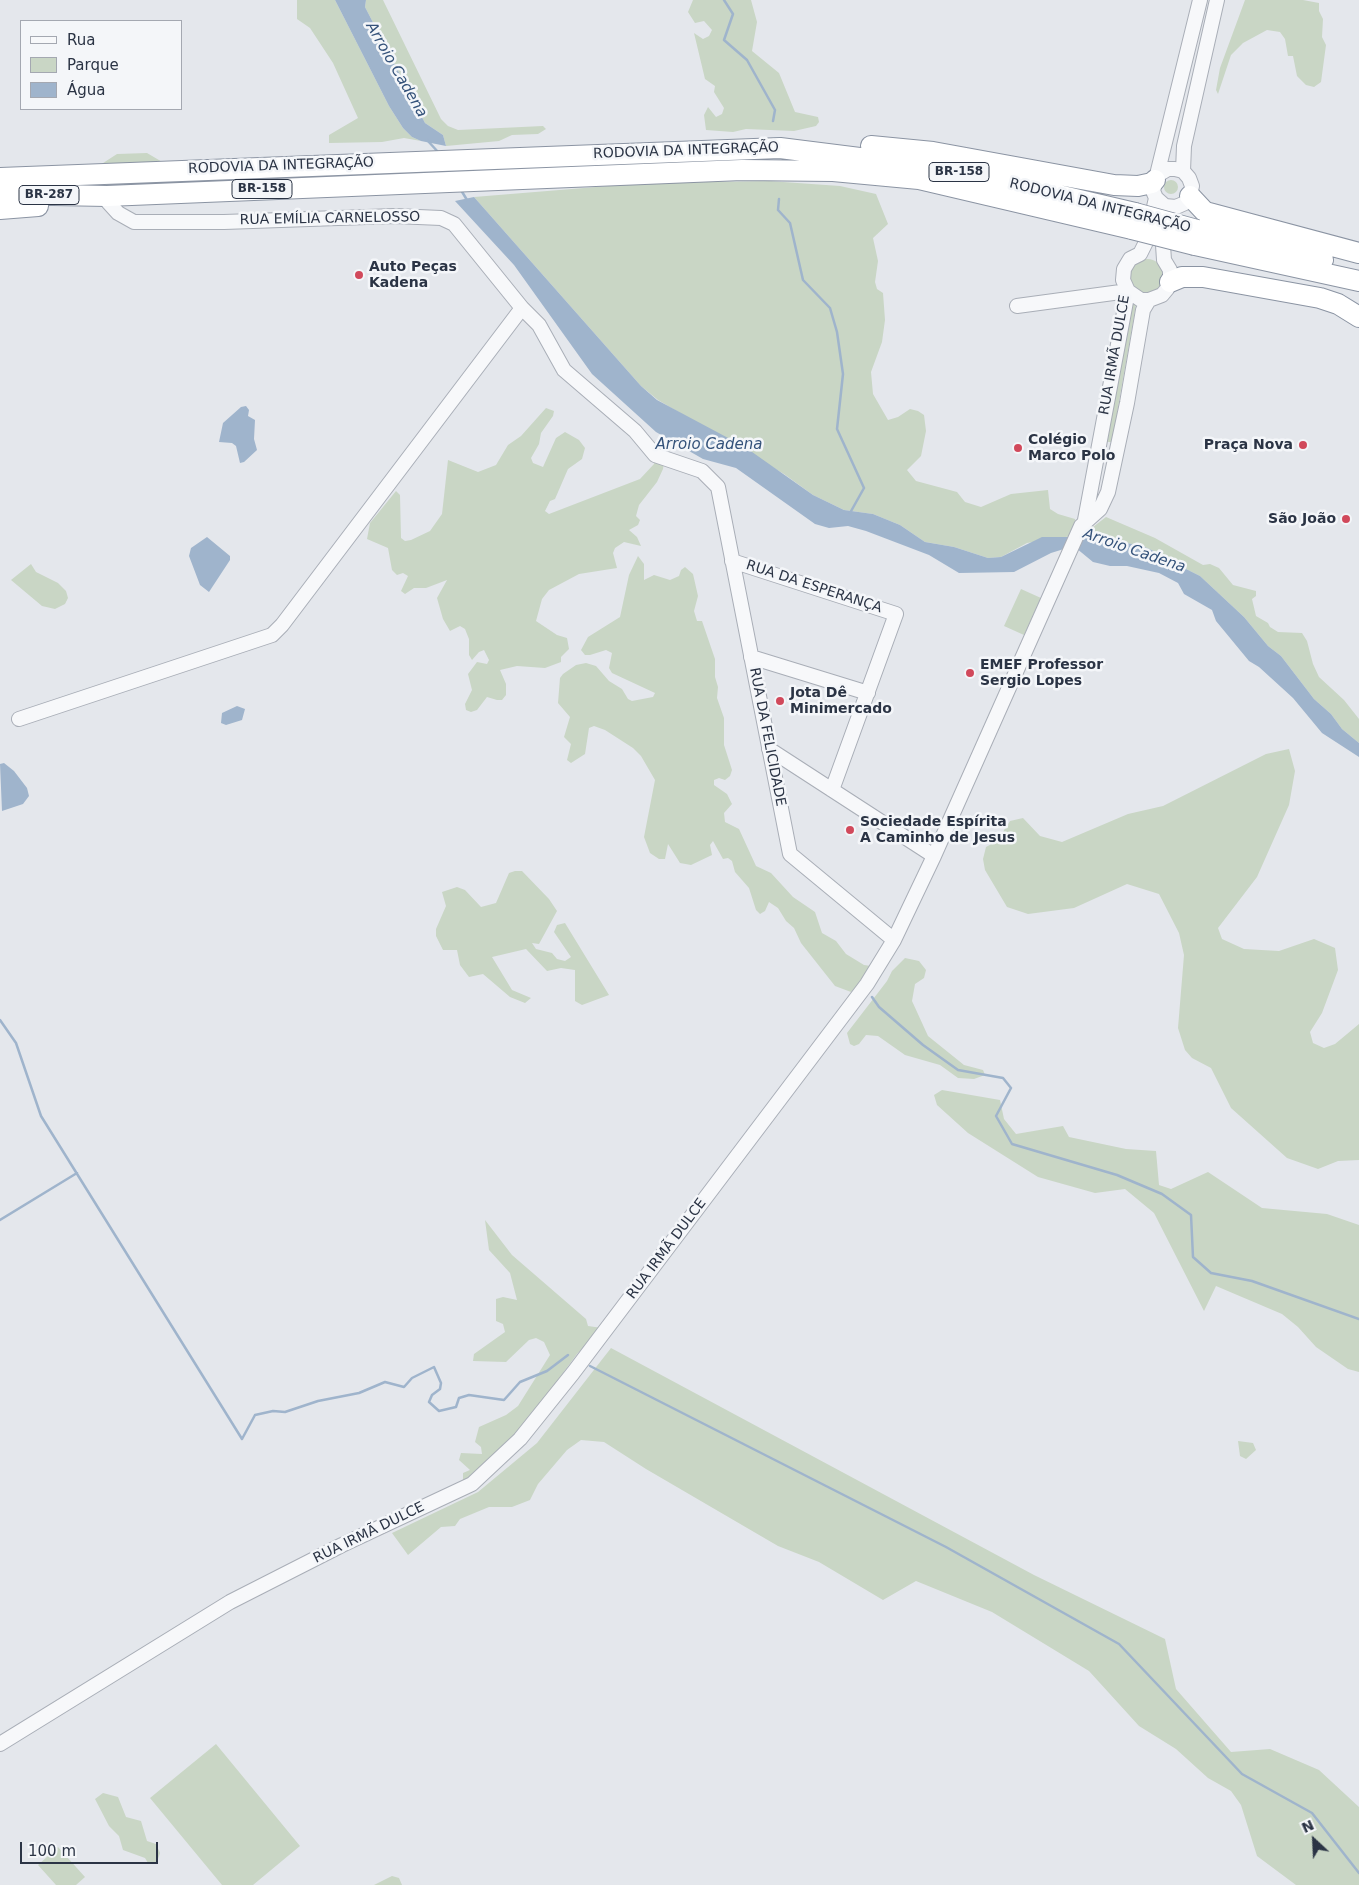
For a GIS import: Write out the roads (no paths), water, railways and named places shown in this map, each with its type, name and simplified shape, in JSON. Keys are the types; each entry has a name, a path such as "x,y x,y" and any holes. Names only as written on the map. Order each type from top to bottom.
{"highway":[{"path":"780,148 816,142 890,147 933,152 1114,185 1138,186 1152,183 1156,185"},
{"name":"RODOVIA DA INTEGRAÇÃO","path":"0,178 780,148 947,169 1359,281"},
{"name":"BR-158","path":"0,167 27,169 52,177"},
{"name":"RODOVIA DA INTEGRAÇÃO","path":"0,194 102,196 742,170 833,171 919,179 1133,221"},
{"name":"BR-158","path":"0,209 78,202 102,196"},
{"path":"1183,201 1204,212 1359,253"},
{"name":"RODOVIA DA INTEGRAÇÃO","path":"1196,238 1359,268"},
{"path":"1170,282 1182,276 1203,277 1301,294 1338,304 1359,317"}],"street":[{"name":"RUA IRMÃ DULCE","path":"0,1744 230,1602 342,1545 472,1484 520,1439 573,1373 866,984 894,940 934,856 1083,523 1100,446 1128,291 1123,280 1124,269 1130,259 1140,254 1146,242 1156,185 1200,0"},
{"path":"1182,171 1184,146 1217,0"},
{"path":"1170,282 1170,270 1164,260 1163,245 1171,214 1183,201 1192,186 1189,178 1182,171 1168,169 1156,185 1165,206 1183,201"},
{"name":"RUA EMÍLIA CARNELOSSO","path":"102,196 118,213 134,222 224,222 395,216 441,218 454,224 522,308 539,325 564,370 635,431 655,455 702,471 718,487"},
{"path":"1140,254 1149,253 1164,260"},
{"name":"RUA IRMÃ DULCE","path":"1083,523 1100,509 1108,492 1114,469 1143,310 1148,300 1162,295 1170,282"},
{"path":"1017,306 1128,291 1140,300 1148,300"},
{"path":"19,719 272,634 282,625 522,308"},
{"path":"1100,446 1104,459 1114,469"},
{"name":"RUA DA FELICIDADE","path":"718,487 790,854 894,940"},
{"name":"RUA DA ESPERANÇA","path":"732,562 896,614 868,692"},
{"path":"751,657 868,692 832,790"},
{"path":"769,749 934,856"}],"water":[{"name":"Arroio Cadena","path":"335,0 366,0 365,7 425,123 443,135 446,146 421,141 412,137 403,128 389,106"},
{"name":"Arroio Cadena","path":"474,197 641,386 657,400 745,447 813,495 844,510 873,514 900,525 925,542 954,547 988,558 1001,557 1042,537 1080,537 1140,545 1172,559 1180,566 1200,576 1244,617 1268,646 1281,656 1314,699 1331,714 1342,729 1359,743 1359,757 1322,733 1293,698 1259,667 1249,661 1216,621 1212,610 1184,594 1178,583 1159,573 1127,566 1110,566 1093,562 1076,548 1067,548 1051,553 1014,572 959,573 929,555 866,531 848,526 829,528 815,524 736,468 703,459 656,432 592,374 514,265 455,201"},
{"path":"246,406 249,410 248,416 255,420 254,439 257,450 244,462 240,463 236,446 232,443 219,442 223,423 241,407"},
{"path":"207,537 230,556 230,560 209,592 200,585 189,556 191,548"},
{"path":"237,706 245,709 242,720 226,725 221,723 222,713"},
{"path":"4,763 14,771 27,788 29,796 23,804 2,811 0,764"}],"waterway":[{"name":"Arroio Cadena","path":"724,0 733,14 724,40 747,60 775,110 773,121"},
{"name":"Arroio Cadena","path":"427,140 439,153"},
{"name":"Arroio Cadena","path":"461,190 467,200"},
{"name":"Arroio Cadena","path":"779,199 778,210 790,223 803,280 830,308 837,332 843,374 837,429 864,488 850,513"},
{"path":"872,997 879,1007 923,1045 958,1070 1003,1078 1011,1088 996,1116 1012,1144 1117,1175 1162,1194 1191,1215 1193,1257 1211,1273 1252,1281 1359,1319"},
{"path":"0,1020 16,1043 41,1116 242,1439 255,1415 273,1411 285,1412 318,1401 359,1393 385,1382 404,1387 412,1378 434,1367 441,1383 440,1389 432,1395 429,1402 439,1411 456,1407 459,1398 469,1395 504,1400 520,1382 547,1371 568,1355"},
{"path":"0,1220 77,1173"},
{"path":"590,1366 946,1547 1119,1644 1242,1774 1312,1813 1359,1873"}],"place":[{"name":"Auto Peças Kadena","path":"359,275"},
{"name":"Praça Nova","path":"1303,445"},
{"name":"Colégio Marco Polo","path":"1018,448"},
{"name":"São João","path":"1346,519"},
{"name":"EMEF Professor Sergio Lopes","path":"970,673"},
{"name":"Jota Dê Minimercado","path":"780,701"},
{"name":"Sociedade Espírita A Caminho de Jesus","path":"850,830"}]}
